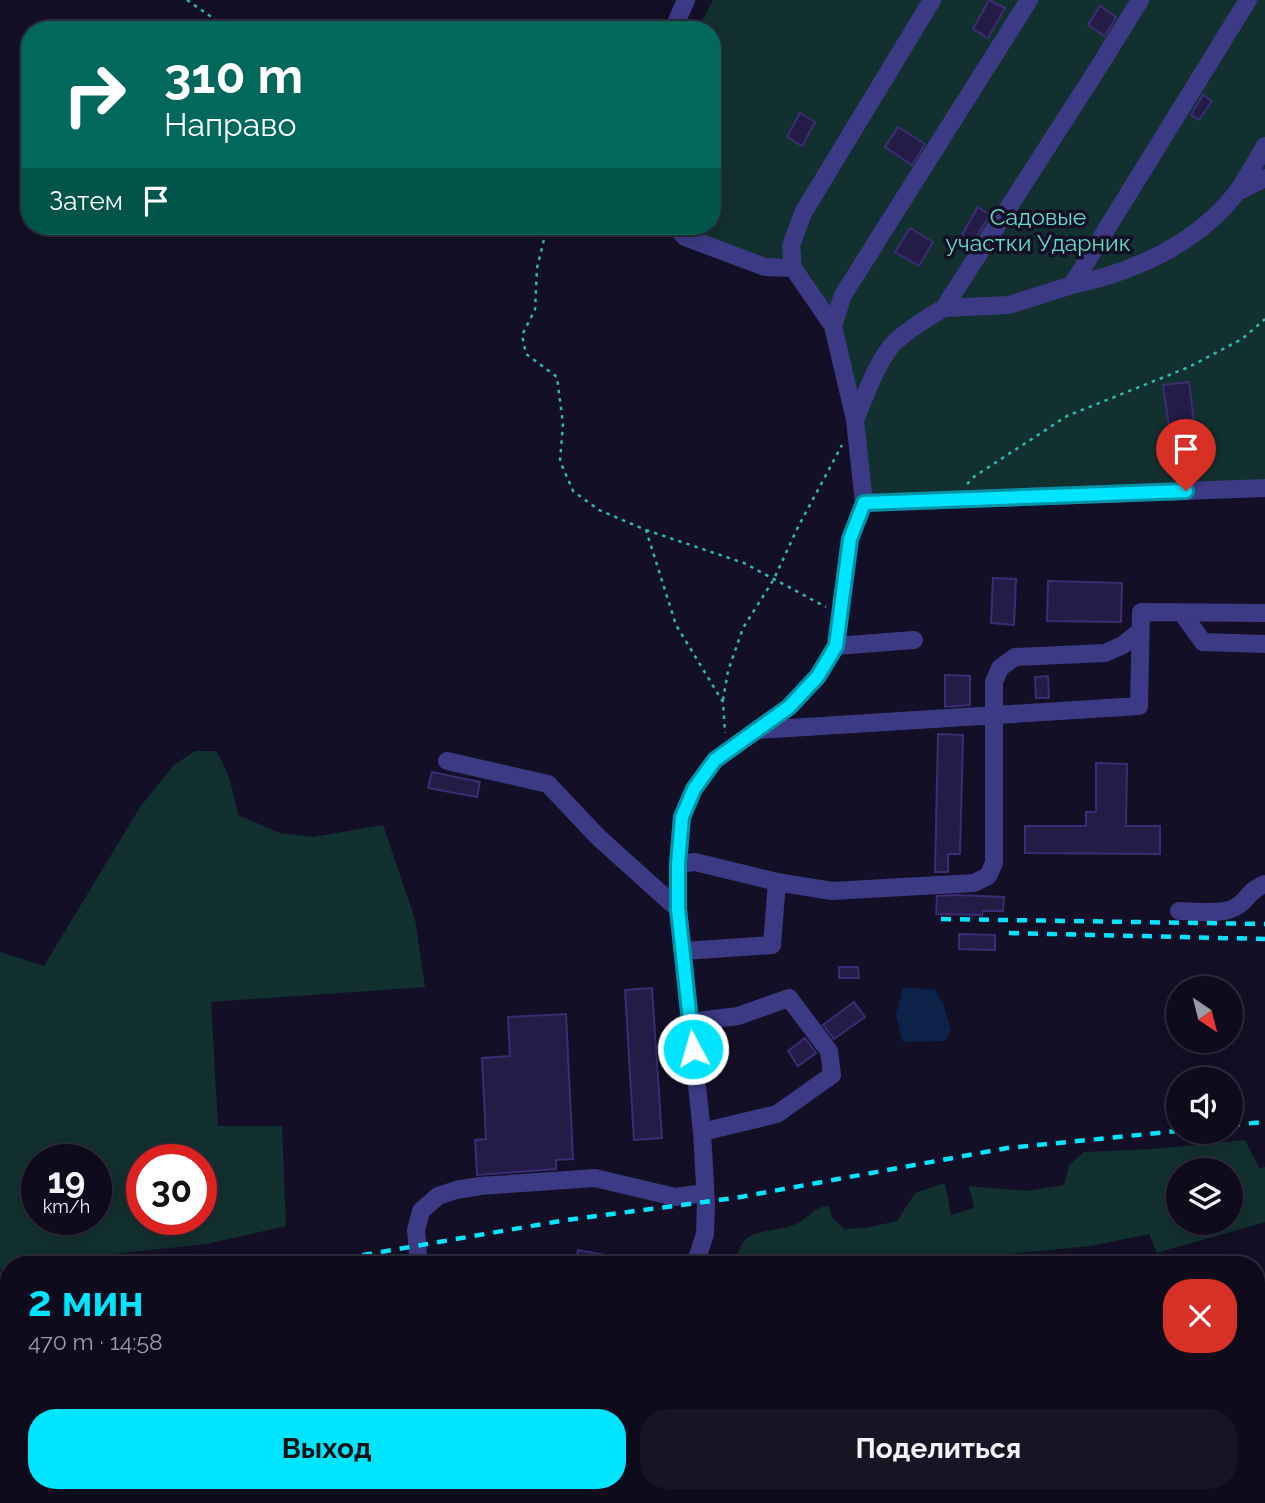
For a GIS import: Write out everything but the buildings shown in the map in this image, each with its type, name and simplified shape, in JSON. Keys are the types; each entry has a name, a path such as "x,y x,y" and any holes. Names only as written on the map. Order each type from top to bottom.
{"street":[{"path":"677,21 686,0"},
{"path":"698,1256 705,1234 705,1193 702,1132 678,909 682,817 694,789 715,760 789,707 818,676 836,646 850,539 864,503 855,420 833,326 793,268 791,246 803,213 932,0"},
{"path":"833,326 843,295 1029,0"},
{"path":"855,420 876,372 893,344 944,308 1140,0"},
{"path":"1072,285 1248,0"},
{"path":"944,308 1009,305 1072,285 1112,277 1190,238 1237,192 1265,146"},
{"path":"1237,192 1265,178"},
{"path":"683,235 765,267 793,268"},
{"path":"864,503 1265,488"},
{"path":"758,730 1139,706 1141,612 1265,613"},
{"path":"1182,613 1203,642 1265,644"},
{"path":"678,864 695,862 777,882 832,891 974,883 988,876 994,863 994,682 1000,668 1015,657 1105,653 1123,645 1140,631"},
{"path":"836,646 914,640"},
{"path":"447,761 548,784 598,837 678,909"},
{"path":"684,951 772,945 777,882"},
{"path":"1179,911 1228,910 1239,905 1253,889 1265,884"},
{"path":"690,1021 738,1016 789,998 829,1051 832,1075 777,1114 702,1132"},
{"path":"418,1256 416,1230 421,1211 438,1196 456,1190 595,1178 675,1197 705,1193"}],"path":[{"path":"187,0 217,21"},
{"path":"545,235 537,268 535,310 522,335 526,354 557,377 563,424 560,461 573,491 598,510 646,530 744,563 840,614"},
{"path":"951,499 975,476 1067,416 1189,367 1242,339 1265,319"},
{"path":"726,752 723,702 728,671 743,628 774,579 842,444"},
{"path":"646,530 676,625 723,702"}],"green space":[{"name":"Садовые участки Ударник","path":"713,0 1265,0 1265,488 864,503 833,326 793,268 707,242 702,235 721,235 721,21 702,21"},
{"path":"195,751 216,751 227,774 238,815 280,833 313,837 383,825 415,919 425,987 211,1002 218,1126 282,1126 286,1226 207,1244 94,1256 0,1256 0,952 44,966 140,807 174,765"},
{"path":"1245,1140 1259,1168 1265,1167 1265,1222 1243,1228 1243,1158 1166,1158 1166,1235 1220,1235 1157,1253 1149,1234 1091,1246 988,1256 738,1256 741,1246 749,1236 796,1224 823,1207 829,1206 832,1217 844,1229 866,1228 897,1221 915,1193 945,1183 951,1215 974,1208 969,1186 1026,1191 1064,1185 1069,1165 1084,1152 1243,1144"}],"water":[{"path":"903,987 935,990 943,1003 951,1031 945,1041 903,1042 896,1015"}],"railway":[{"path":"941,919 1265,924"},
{"path":"1009,933 1265,939"},
{"path":"1243,1124 1265,1122"},
{"path":"358,1256 566,1220 735,1198 1007,1148 1166,1132"}],"route":[{"path":"693,1049 678,909 682,817 694,789 715,760 789,707 818,676 836,646 850,539 864,503 1186,491"}]}
